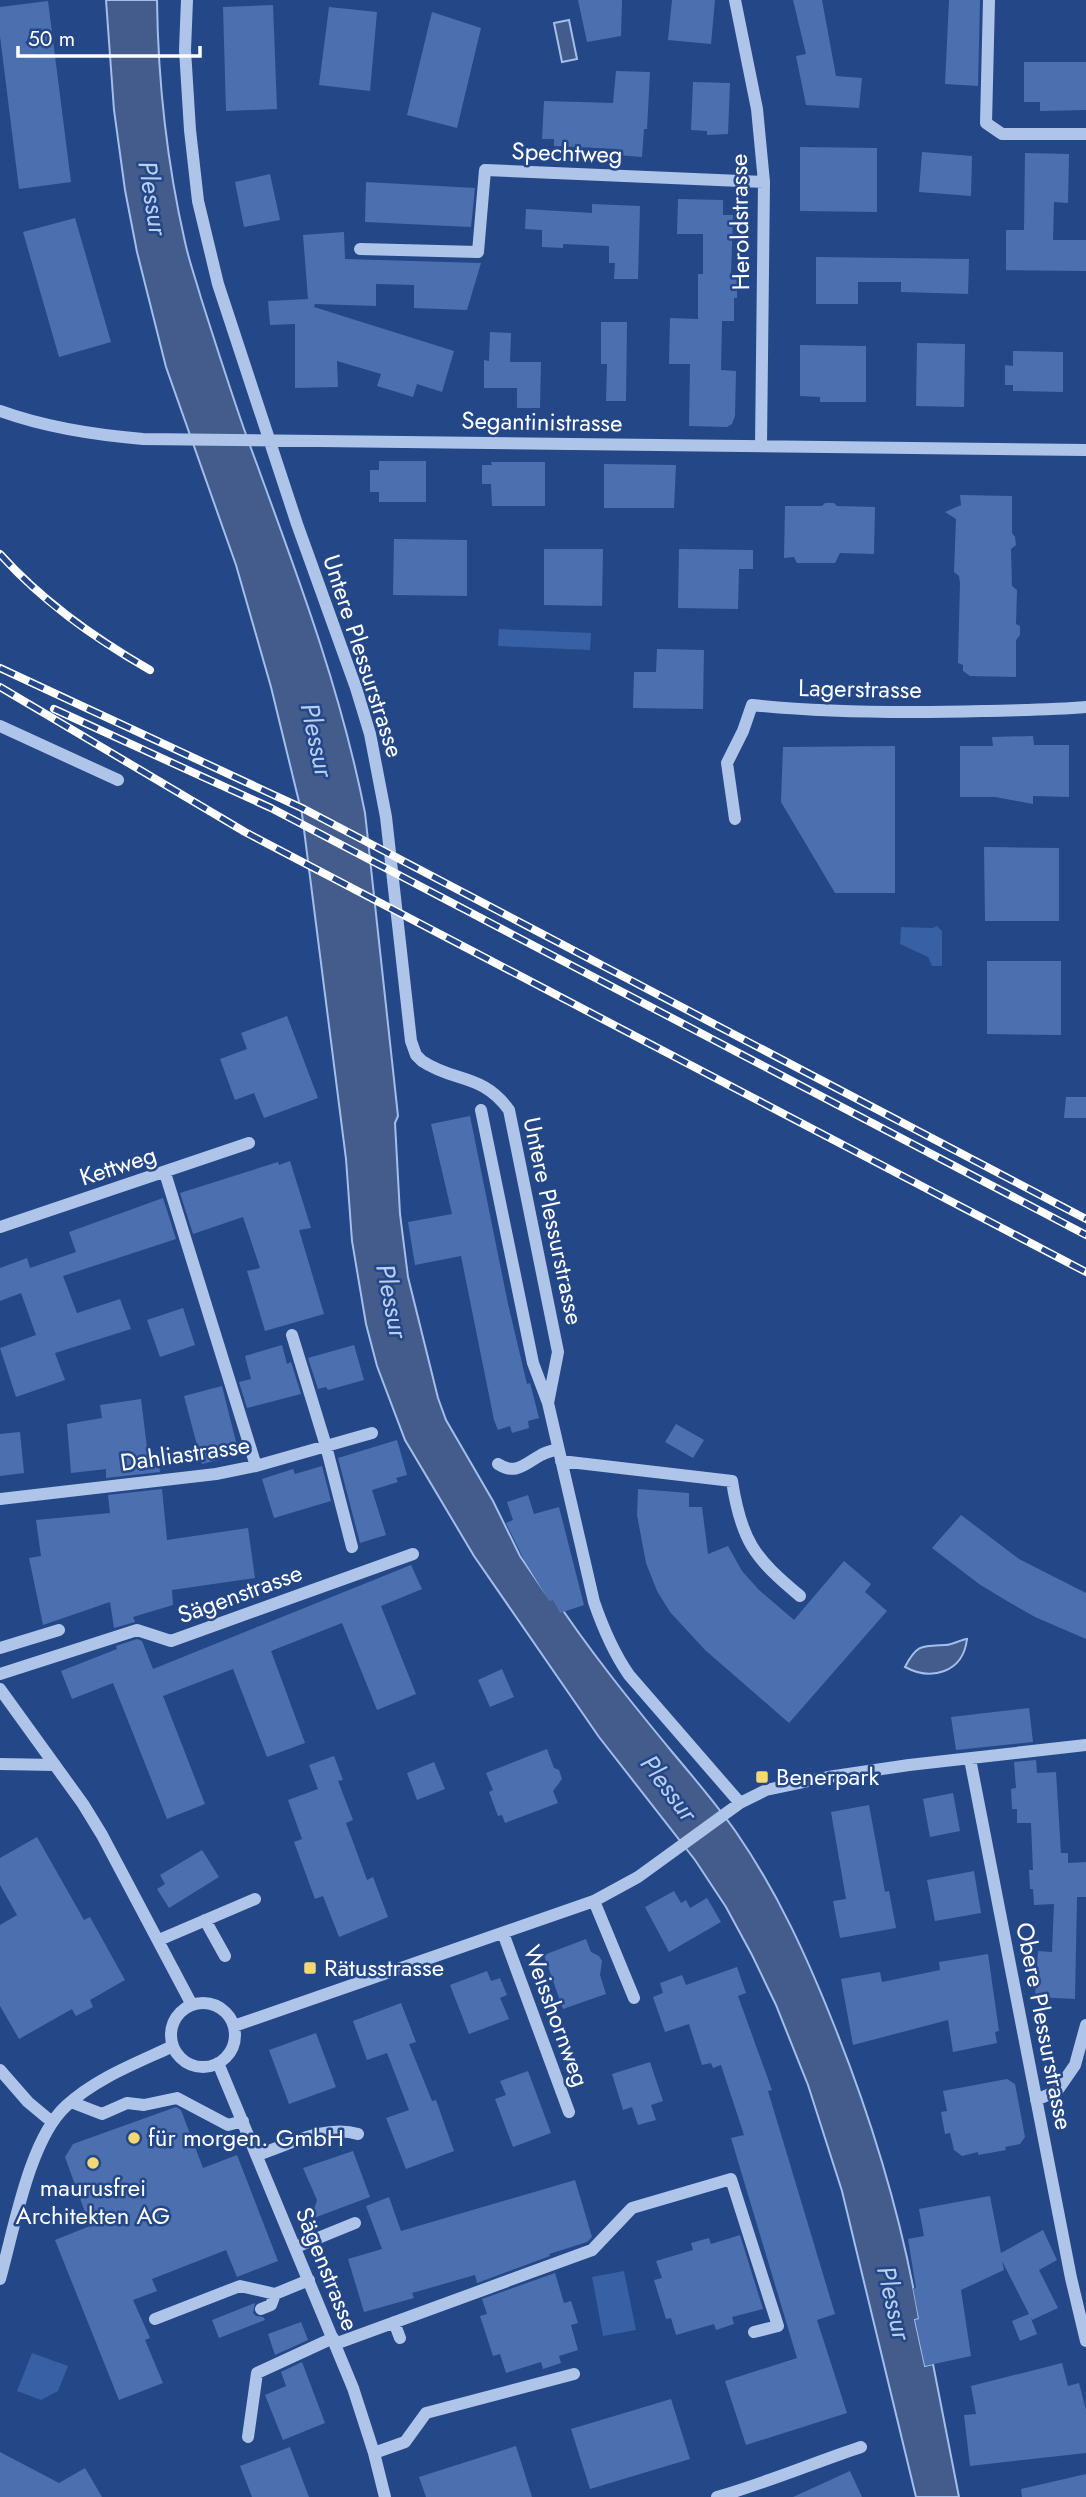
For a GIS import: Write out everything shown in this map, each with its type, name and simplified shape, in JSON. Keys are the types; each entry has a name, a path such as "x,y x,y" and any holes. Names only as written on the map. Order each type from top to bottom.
{"street":[{"name":"Untere Plessurstrasse","path":"187,0 186,63 198,201 218,284 328,614 356,688 379,775 387,817 413,1049 416,1055 429,1065 475,1081 493,1092 509,1110 558,1352 548,1403"},
{"name":"Heroldstrasse","path":"735,0 757,109 764,182 761,446"},
{"path":"989,0 986,122 1002,134 1086,134"},
{"name":"Spechtweg","path":"360,249 478,252 485,170 764,182"},
{"name":"Segantinistrasse","path":"0,411 30,422 72,432 172,440 1086,450"},
{"name":"Lagerstrasse","path":"735,818 727,763 752,705 808,711 940,712 1086,707"},
{"path":"0,726 118,780"},
{"name":"Untere Plessurstrasse","path":"481,1110 533,1363 548,1403 594,1602 618,1660 735,1807"},
{"name":"Kettweg","path":"0,1227 249,1143"},
{"path":"165,1173 256,1466"},
{"path":"292,1335 326,1446 352,1547"},
{"name":"Dahliastrasse","path":"0,1499 216,1474 256,1466 372,1433"},
{"path":"498,1464 507,1469 518,1469 542,1454 559,1455 732,1481 736,1511 747,1542 769,1570 800,1596"},
{"name":"Sägenstrasse","path":"0,1674 137,1630 171,1641 413,1554"},
{"path":"0,1648 59,1630"},
{"path":"0,1689 102,1835 192,2005"},
{"path":"234,2026 594,1901 638,1877 735,1807 766,1790 909,1765 1086,1745"},
{"name":"Obere Plessurstrasse","path":"971,1759 1071,2278 1086,2340"},
{"path":"0,1764 55,1765"},
{"path":"159,1940 255,1899"},
{"path":"594,1901 634,1998"},
{"path":"205,1920 225,1956"},
{"name":"Weisshornweg","path":"503,1933 569,2112"},
{"path":"209,2004 225,2011 234,2026 232,2047 218,2063 200,2067 192,2064 178,2054 173,2046 174,2022 184,2009 192,2005 209,2004"},
{"path":"1037,2100 1057,2091 1075,2065 1086,2025"},
{"path":"0,2279 36,2151 52,2122 71,2102 99,2082 173,2046"},
{"name":"Sägenstrasse","path":"218,2063 334,2341 374,2453 384,2497"},
{"path":"0,2070 28,2102 52,2122"},
{"path":"71,2102 102,2113 127,2103 144,2105 177,2098 228,2125 243,2121"},
{"path":"257,2155 331,2131 359,2134"},
{"path":"248,2437 257,2373 334,2341 592,2250 632,2208 731,2179 778,2326 754,2332"},
{"path":"296,2247 355,2223"},
{"path":"155,2319 240,2286 275,2294 309,2280"},
{"path":"261,2309 271,2305 275,2294"},
{"path":"394,2322 400,2338"},
{"path":"374,2453 405,2442 425,2409 574,2374"},
{"path":"717,2497 757,2486 796,2469 861,2447"}],"shaded area":[{"path":"499,629 591,633 590,650 498,646"},
{"path":"937,926 942,931 942,966 932,966 928,957 900,944 901,927"},
{"path":"624,2271 636,2330 603,2336 592,2277"},
{"path":"32,2353 68,2366 58,2391 41,2400 17,2391"}],"water":[{"name":"Plessur","path":"106,0 157,0 165,122 173,182 187,249 238,413 312,619 342,715 354,764 365,813 398,1116 395,1123 400,1214 408,1277 438,1398 446,1420 493,1501 520,1556 546,1594 552,1594 610,1675 736,1832 765,1878 802,1950 848,2061 895,2207 919,2319 915,2320 925,2366 933,2364 959,2497 916,2497 842,2191 808,2085 776,2005 752,1955 726,1907 695,1860 599,1737 474,1556 405,1440 377,1366 366,1324 352,1241 346,1159 302,814 271,687 236,565 166,367 137,252 114,110"},
{"path":"569,20 577,59 562,62 554,23"},
{"path":"967,1639 959,1660 944,1671 925,1673 905,1667 913,1654 921,1648 948,1645"}],"building":[{"path":"578,0 622,0 621,36 587,42"},
{"path":"672,0 715,0 711,44 668,40"},
{"path":"793,0 822,0 836,76 862,78 859,108 806,105 796,56 806,54"},
{"path":"949,0 980,0 978,86 945,84"},
{"path":"48,1 71,182 19,189 0,36 0,7"},
{"path":"273,5 277,109 226,111 223,7"},
{"path":"329,7 377,12 370,91 319,85"},
{"path":"432,12 481,28 457,128 407,115"},
{"path":"1024,62 1086,62 1086,110 1040,111 1040,102 1024,102"},
{"path":"616,71 650,72 647,129 644,129 642,157 617,155 617,149 554,146 554,139 542,139 544,101 613,103"},
{"path":"693,82 730,83 728,134 707,135 707,131 691,130"},
{"path":"800,147 877,148 877,212 800,211"},
{"path":"922,152 972,156 971,196 919,192"},
{"path":"1025,153 1069,154 1068,203 1054,202 1053,240 1086,240 1086,271 1006,270 1006,230 1024,230"},
{"path":"270,174 280,220 244,227 235,182"},
{"path":"366,182 475,188 471,227 365,222"},
{"path":"678,199 723,200 723,215 733,215 731,275 737,275 737,298 734,298 734,321 722,321 721,370 736,371 735,416 732,424 727,427 689,426 690,364 669,364 670,318 698,319 698,274 703,274 703,234 677,234"},
{"path":"592,204 640,206 638,279 614,279 615,263 609,263 609,246 563,244 563,248 542,247 542,230 525,229 526,209 592,213"},
{"path":"75,218 111,342 59,357 23,232"},
{"path":"344,232 345,259 481,263 467,310 414,308 414,285 376,284 376,306 315,304 314,307 454,351 442,392 417,384 413,397 377,386 381,374 337,361 338,387 295,388 295,324 270,325 268,301 308,299 303,235"},
{"path":"816,257 969,259 968,294 901,292 901,282 858,282 858,304 816,304"},
{"path":"601,322 627,322 626,401 606,401 607,364 601,364"},
{"path":"490,332 511,333 510,362 541,362 540,408 517,408 517,388 484,388 484,360 489,361"},
{"path":"917,343 965,344 964,407 916,406"},
{"path":"800,345 866,346 866,402 820,402 820,397 800,396"},
{"path":"1013,351 1063,352 1063,392 1013,391 1013,385 1005,385 1005,365 1013,366"},
{"path":"379,461 426,461 426,502 379,502 379,492 370,492 370,470 379,470"},
{"path":"491,462 545,462 545,506 492,506 491,484 482,484 482,465 492,465"},
{"path":"604,464 676,465 674,508 604,508"},
{"path":"960,495 1012,496 1012,533 1016,545 1011,549 1012,586 1017,590 1016,624 1020,626 1020,635 1016,640 1016,677 970,676 963,671 963,665 958,663 960,583 959,576 954,572 956,519 945,512 961,505"},
{"path":"825,503 875,507 874,554 840,553 835,563 797,563 794,557 784,558 785,506 822,506"},
{"path":"394,539 467,540 467,596 393,595"},
{"path":"544,549 603,549 602,606 544,605"},
{"path":"679,549 753,550 753,569 739,569 738,609 678,608"},
{"path":"657,649 704,650 703,709 633,708 634,672 656,672"},
{"path":"1033,736 1034,745 1069,745 1069,797 1033,796 1033,804 995,797 960,797 960,746 993,746 992,737"},
{"path":"895,746 895,893 835,893 781,802 783,747"},
{"path":"984,847 1059,848 1059,921 985,921"},
{"path":"987,961 1061,961 1061,1035 987,1034"},
{"path":"287,1016 318,1098 264,1118 254,1093 235,1100 220,1059 247,1049 241,1033"},
{"path":"1066,1097 1086,1097 1086,1118 1064,1118"},
{"path":"470,1116 508,1304 527,1384 530,1383 539,1418 528,1421 529,1428 512,1433 510,1426 498,1430 494,1420 461,1256 415,1265 408,1222 452,1214 431,1124"},
{"path":"290,1161 311,1228 299,1230 324,1314 265,1331 247,1271 260,1268 243,1217 193,1234 180,1193 278,1162 279,1165"},
{"path":"163,1198 176,1239 63,1276 77,1313 120,1299 131,1329 55,1353 65,1380 16,1397 0,1348 36,1335 21,1293 0,1301 0,1268 27,1258 30,1268 76,1252 69,1232"},
{"path":"183,1308 195,1345 160,1357 147,1320"},
{"path":"282,1345 287,1364 291,1362 301,1394 247,1408 239,1382 251,1379 245,1356"},
{"path":"354,1345 364,1380 328,1390 326,1387 318,1389 308,1358"},
{"path":"222,1386 239,1454 202,1464 184,1396"},
{"path":"141,1399 149,1464 159,1463 160,1472 106,1478 106,1469 71,1473 67,1424 102,1418 100,1405"},
{"path":"676,1424 704,1440 693,1458 665,1442"},
{"path":"20,1432 24,1473 0,1476 0,1434"},
{"path":"397,1440 407,1475 396,1478 398,1482 372,1490 386,1535 360,1543 338,1458"},
{"path":"322,1466 331,1501 274,1518 262,1479 293,1469 295,1474"},
{"path":"162,1489 167,1540 248,1528 255,1578 172,1590 173,1605 133,1617 135,1622 114,1628 110,1602 43,1625 29,1558 41,1556 36,1520 110,1513 108,1495"},
{"path":"638,1489 689,1493 689,1507 702,1507 708,1554 728,1546 742,1571 759,1590 794,1620 844,1561 871,1584 865,1592 887,1611 789,1723 705,1650 670,1612 657,1591 646,1563 637,1515"},
{"path":"528,1495 534,1514 559,1507 584,1605 560,1613 553,1600 549,1601 524,1560 506,1523 513,1520 507,1502"},
{"path":"961,1515 1019,1559 1086,1593 1086,1639 1035,1617 1007,1601 979,1584 932,1548"},
{"path":"411,1565 422,1589 381,1606 416,1694 377,1710 342,1623 271,1651 305,1743 267,1757 233,1669 163,1696 205,1804 167,1819 113,1683 72,1699 61,1671 137,1639 142,1641 153,1669"},
{"path":"502,1669 514,1697 490,1707 478,1680"},
{"path":"1029,1708 1033,1742 956,1750 951,1717"},
{"path":"547,1749 554,1768 559,1770 562,1779 553,1791 558,1803 505,1823 502,1815 498,1816 489,1792 493,1790 486,1773"},
{"path":"334,1756 343,1780 338,1781 353,1820 346,1823 367,1880 373,1877 388,1917 339,1937 323,1896 315,1899 294,1842 302,1839 288,1800 318,1789 309,1765"},
{"path":"1036,1760 1037,1773 1056,1772 1061,1853 1068,1853 1068,1863 1086,1862 1086,1897 1077,1897 1075,1999 1035,1997 1038,1951 1052,1952 1054,1904 1034,1905 1029,1870 1033,1870 1031,1823 1017,1823 1017,1809 1012,1809 1011,1789 1016,1788 1014,1762"},
{"path":"434,1762 445,1789 417,1800 407,1773"},
{"path":"953,1793 960,1831 930,1837 923,1799"},
{"path":"869,1805 885,1892 889,1891 896,1928 840,1938 833,1901 846,1899 831,1812"},
{"path":"37,1837 84,1920 90,1917 125,1980 90,2000 93,2007 76,2016 72,2009 19,2039 0,2006 0,1925 17,1915 0,1885 0,1858"},
{"path":"202,1850 219,1877 169,1908 157,1889 165,1884 160,1875"},
{"path":"974,1871 981,1913 935,1921 927,1880"},
{"path":"674,1891 681,1903 686,1900 690,1908 707,1898 721,1922 669,1952 645,1907"},
{"path":"586,1939 591,1952 602,1961 600,1975 606,1994 563,2009 544,1955"},
{"path":"988,1954 999,2031 995,2032 997,2043 953,2052 948,2020 853,2045 841,1979 880,1972 882,1982 940,1970 939,1962"},
{"path":"737,1967 746,1993 738,1996 772,2090 768,2091 835,2314 817,2320 847,2413 746,2445 725,2381 797,2358 731,2138 744,2135 721,2065 713,2068 711,2063 702,2065 689,2024 665,2032 653,1997 663,1993 660,1983 682,1975 686,1985"},
{"path":"487,1971 491,1981 500,1978 507,1995 500,1998 509,2019 469,2034 450,1985"},
{"path":"401,2003 416,2042 409,2044 432,2101 436,2100 454,2151 406,2169 386,2118 409,2110 387,2053 367,2060 353,2021"},
{"path":"316,2033 336,2087 289,2104 269,2050"},
{"path":"650,2062 663,2101 651,2105 656,2120 638,2125 632,2107 623,2110 612,2074"},
{"path":"528,2071 551,2133 513,2147 495,2099 506,2095 500,2081"},
{"path":"1007,2079 1015,2084 1025,2137 1020,2144 1005,2147 1006,2150 962,2156 954,2150 950,2133 945,2134 941,2112 947,2111 943,2091"},
{"path":"176,2107 181,2110 203,2168 237,2155 278,2261 237,2277 226,2250 152,2279 157,2291 133,2300 150,2338 145,2340 163,2383 119,2400 55,2240 90,2226 65,2157 73,2144"},
{"path":"353,2151 370,2197 311,2219 317,2200 303,2168"},
{"path":"575,2180 592,2237 587,2242 477,2283 475,2275 412,2293 414,2298 364,2312 348,2259 382,2249 366,2206 389,2197 401,2231"},
{"path":"990,2196 1001,2253 1043,2230 1057,2260 1039,2270 1058,2308 1032,2320 1030,2316 1037,2334 1020,2341 1012,2321 1029,2314 1002,2261 1004,2270 961,2290 971,2356 925,2366 915,2320 919,2319 908,2239 924,2236 919,2209"},
{"path":"740,2235 763,2309 732,2317 734,2324 716,2330 714,2324 676,2335 671,2318 666,2319 654,2280 662,2278 656,2261 693,2250 691,2243 709,2238 711,2244"},
{"path":"555,2273 564,2303 571,2301 578,2323 571,2325 578,2350 559,2356 561,2363 543,2369 541,2362 506,2373 500,2354 493,2356 480,2316 487,2314 482,2299"},
{"path":"255,2303 253,2313 265,2320 219,2338 212,2320"},
{"path":"301,2322 308,2340 275,2355 268,2334"},
{"path":"302,2362 325,2423 283,2440 265,2395 286,2386 281,2372"},
{"path":"1062,2363 1068,2386 1079,2383 1086,2410 1086,2453 970,2466 964,2415 976,2414 971,2386"},
{"path":"671,2399 690,2459 590,2489 571,2429"},
{"path":"516,2446 532,2497 426,2497 419,2477"},
{"path":"290,2447 309,2497 252,2497 240,2466"},
{"path":"0,2452 59,2483 85,2468 102,2497 0,2497"},
{"path":"850,2471 862,2497 793,2497"},
{"path":"1086,2474 1086,2497 1022,2497 1021,2489"}],"railway":[{"path":"0,554 34,588 70,618 150,670"},
{"path":"0,668 304,809 1086,1219"},
{"path":"0,687 245,832 1086,1272"},
{"path":"54,709 271,808 1086,1235"}],"place":[{"name":"Benerpark","path":"762,1777"},
{"name":"Rätusstrasse","path":"310,1968"},
{"name":"für morgen. GmbH","path":"134,2138"},
{"name":"maurusfrei Architekten AG","path":"93,2163"}]}
